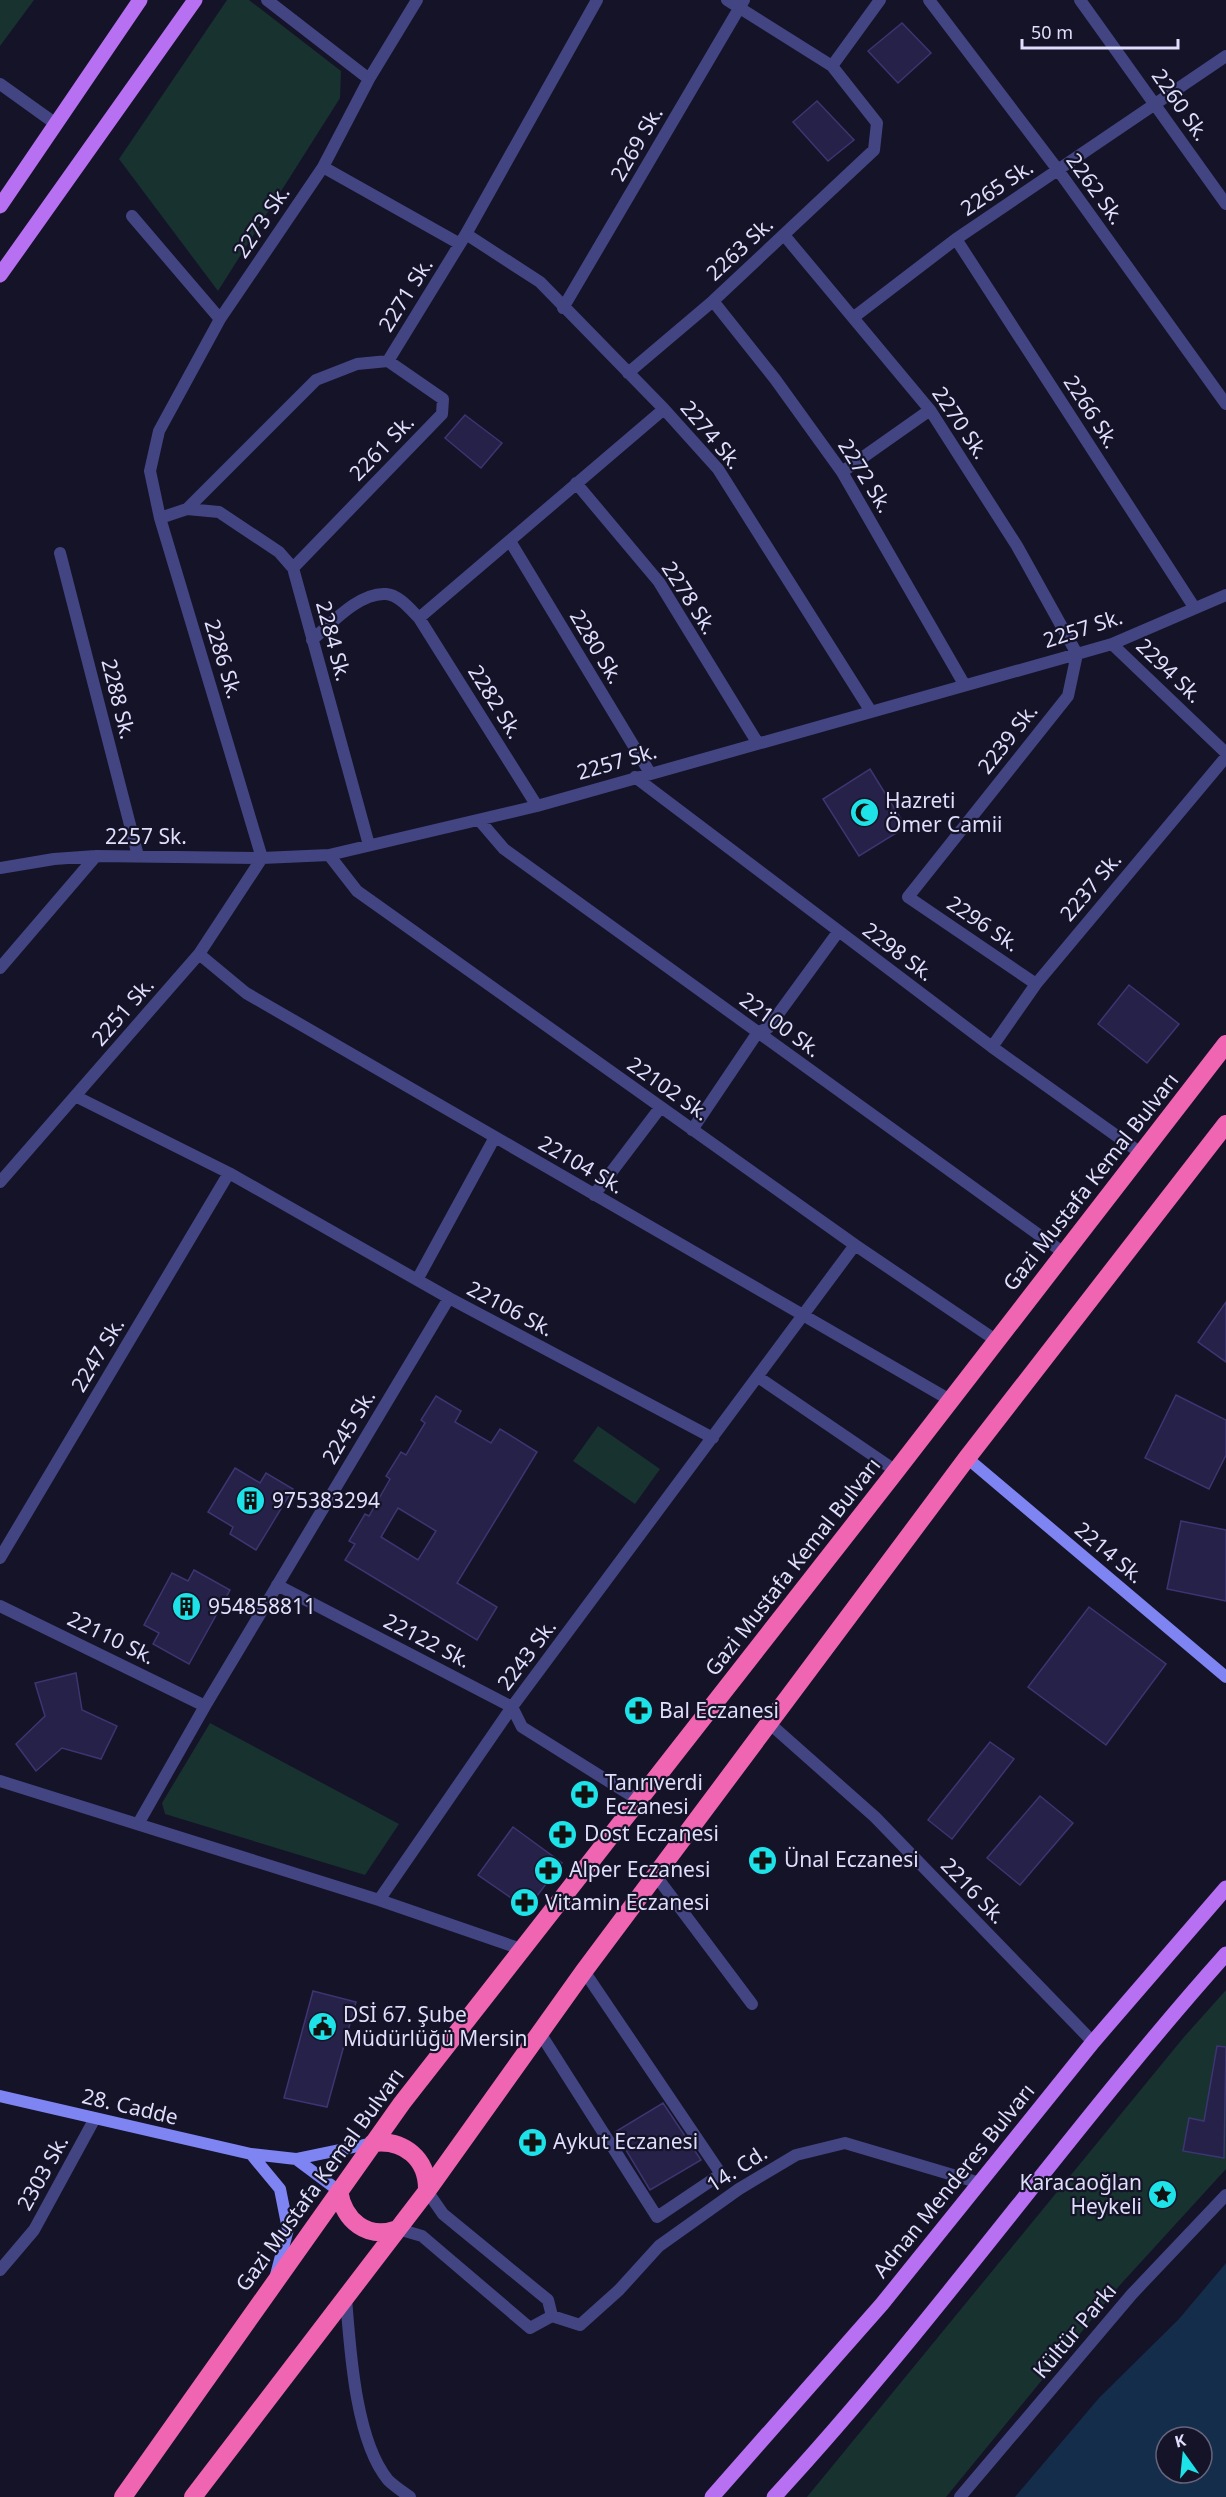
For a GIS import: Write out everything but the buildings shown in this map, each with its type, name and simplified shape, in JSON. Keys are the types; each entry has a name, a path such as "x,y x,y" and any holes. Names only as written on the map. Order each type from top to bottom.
{"highway":[{"name":"Gazi Mustafa Kemal Bulvarı","path":"123,2497 373,2143 521,1949 640,1801 1226,1044"},
{"path":"193,2497 428,2191 584,1971 967,1458 1226,1124"},
{"path":"373,2143 387,2141 410,2151 425,2170 428,2191"},
{"path":"339,2191 342,2208 358,2225 380,2232 398,2229"}],"main road":[{"path":"0,206 140,0"},
{"path":"0,275 195,0"},
{"name":"Adnan Menderes Bulvarı","path":"712,2497 882,2304 1093,2042 1226,1888"},
{"path":"774,2497 930,2317 1169,2018 1226,1954"}],"street":[{"path":"267,0 369,79"},
{"name":"2273 Sk.","path":"150,471 159,431 220,319 324,166 369,79 417,0"},
{"name":"2271 Sk.","path":"160,518 188,509 316,380 357,364 388,361 463,239 597,0"},
{"path":"727,0 742,4 832,66 880,0"},
{"name":"2262 Sk.","path":"929,0 1058,170 1226,404"},
{"name":"2260 Sk.","path":"1080,0 1226,204"},
{"name":"2269 Sk.","path":"563,308 742,4"},
{"name":"2265 Sk.","path":"854,317 956,239 1226,56"},
{"name":"2263 Sk.","path":"628,373 712,302 874,150 877,123 832,66"},
{"path":"0,84 56,124"},
{"name":"2274 Sk.","path":"324,166 540,282 664,409 718,469 870,710"},
{"path":"132,216 220,319"},
{"name":"2270 Sk.","path":"784,234 930,410 1017,546 1077,654"},
{"name":"2266 Sk.","path":"956,239 1194,607"},
{"name":"2272 Sk.","path":"712,302 775,379 843,472 964,684"},
{"name":"2261 Sk.","path":"293,568 442,414 443,399 388,361"},
{"path":"419,618 664,409"},
{"path":"843,472 930,410"},
{"name":"2286 Sk.","path":"150,471 160,518 262,858"},
{"name":"2278 Sk.","path":"576,483 659,582 757,742"},
{"path":"188,509 219,512 279,552 293,568"},
{"name":"2280 Sk.","path":"510,541 650,773"},
{"name":"2288 Sk.","path":"60,553 138,856"},
{"name":"2284 Sk.","path":"293,568 369,845"},
{"name":"2282 Sk.","path":"312,640 367,597 387,594 403,602 419,618 537,806"},
{"name":"2257 Sk.","path":"0,868 54,859 96,856 262,858 329,855 537,806 870,710 1112,644 1226,595"},
{"name":"2294 Sk.","path":"1112,644 1226,755"},
{"name":"2239 Sk.","path":"908,897 1068,696 1077,654"},
{"name":"2237 Sk.","path":"992,1047 1036,984 1226,755"},
{"name":"2298 Sk.","path":"635,777 992,1047 1142,1154"},
{"name":"22100 Sk.","path":"480,821 504,849 1064,1253"},
{"name":"22102 Sk.","path":"329,855 357,891 660,1108 997,1341"},
{"path":"0,968 96,856"},
{"name":"2251 Sk.","path":"0,1182 199,954 262,858"},
{"name":"2296 Sk.","path":"908,897 1036,984"},
{"path":"692,1130 758,1032 768,1028 838,932"},
{"name":"22104 Sk.","path":"199,954 246,993 950,1400"},
{"name":"22106 Sk.","path":"75,1096 229,1173 449,1298 713,1438"},
{"path":"594,1195 660,1108"},
{"path":"417,1280 495,1137"},
{"name":"2247 Sk.","path":"0,1558 229,1173"},
{"path":"713,1438 855,1245"},
{"name":"2245 Sk.","path":"138,1824 449,1298"},
{"path":"758,1377 896,1472"},
{"name":"2243 Sk.","path":"379,1900 512,1707 713,1438"},
{"name":"2214 Sk.","path":"967,1458 1226,1677"},
{"name":"22122 Sk.","path":"277,1586 512,1707 522,1727 640,1801"},
{"name":"22110 Sk.","path":"0,1606 206,1706"},
{"name":"2216 Sk.","path":"769,1723 874,1817 1093,2042"},
{"path":"0,1781 379,1900 521,1949"},
{"path":"656,1876 752,2004"},
{"path":"540,2033 657,2217 722,2174 584,1971"},
{"name":"28. Cadde","path":"0,2096 94,2120 251,2154 296,2159 373,2143"},
{"name":"2303 Sk.","path":"0,2270 34,2230 94,2120"},
{"name":"14. Cd.","path":"552,2316 579,2325 619,2290 659,2246 739,2189 796,2155 845,2143 980,2184"},
{"path":"251,2154 280,2189 288,2229 274,2283"},
{"path":"296,2159 339,2191"},
{"path":"398,2229 422,2236 530,2328 552,2316 548,2300 443,2214 428,2191"},
{"name":"Kültür Parkı","path":"960,2497 1132,2294 1226,2195"},
{"path":"346,2298 351,2362 363,2424 374,2454 388,2480 410,2497"}],"green space":[{"path":"0,0 34,0 0,46"},
{"path":"227,0 249,0 341,71 340,98 218,291 119,159"},
{"path":"598,1426 660,1469 635,1504 573,1461"},
{"path":"210,1723 399,1824 365,1875 165,1814 162,1803"},
{"path":"1226,1990 1226,2169 1120,2285 946,2497 807,2497 1184,2037"}],"water":[{"path":"1226,2263 1226,2497 1015,2497 1099,2398 1179,2319"}],"place":[{"name":"Hazreti Ömer Camii","path":"864,813"},
{"name":"975383294","path":"251,1501"},
{"name":"954858811","path":"187,1607"},
{"name":"Bal Eczanesi","path":"638,1711"},
{"name":"Tanrıverdi Eczanesi","path":"584,1795"},
{"name":"Dost Eczanesi","path":"563,1834"},
{"name":"Ünal Eczanesi","path":"763,1860"},
{"name":"Alper Eczanesi","path":"548,1870"},
{"name":"Vitamin Eczanesi","path":"524,1903"},
{"name":"DSİ 67. Şube Müdürlüğü Mersin","path":"322,2027"},
{"name":"Aykut Eczanesi","path":"532,2142"},
{"name":"Karacaoğlan Heykeli","path":"1163,2195"}]}
